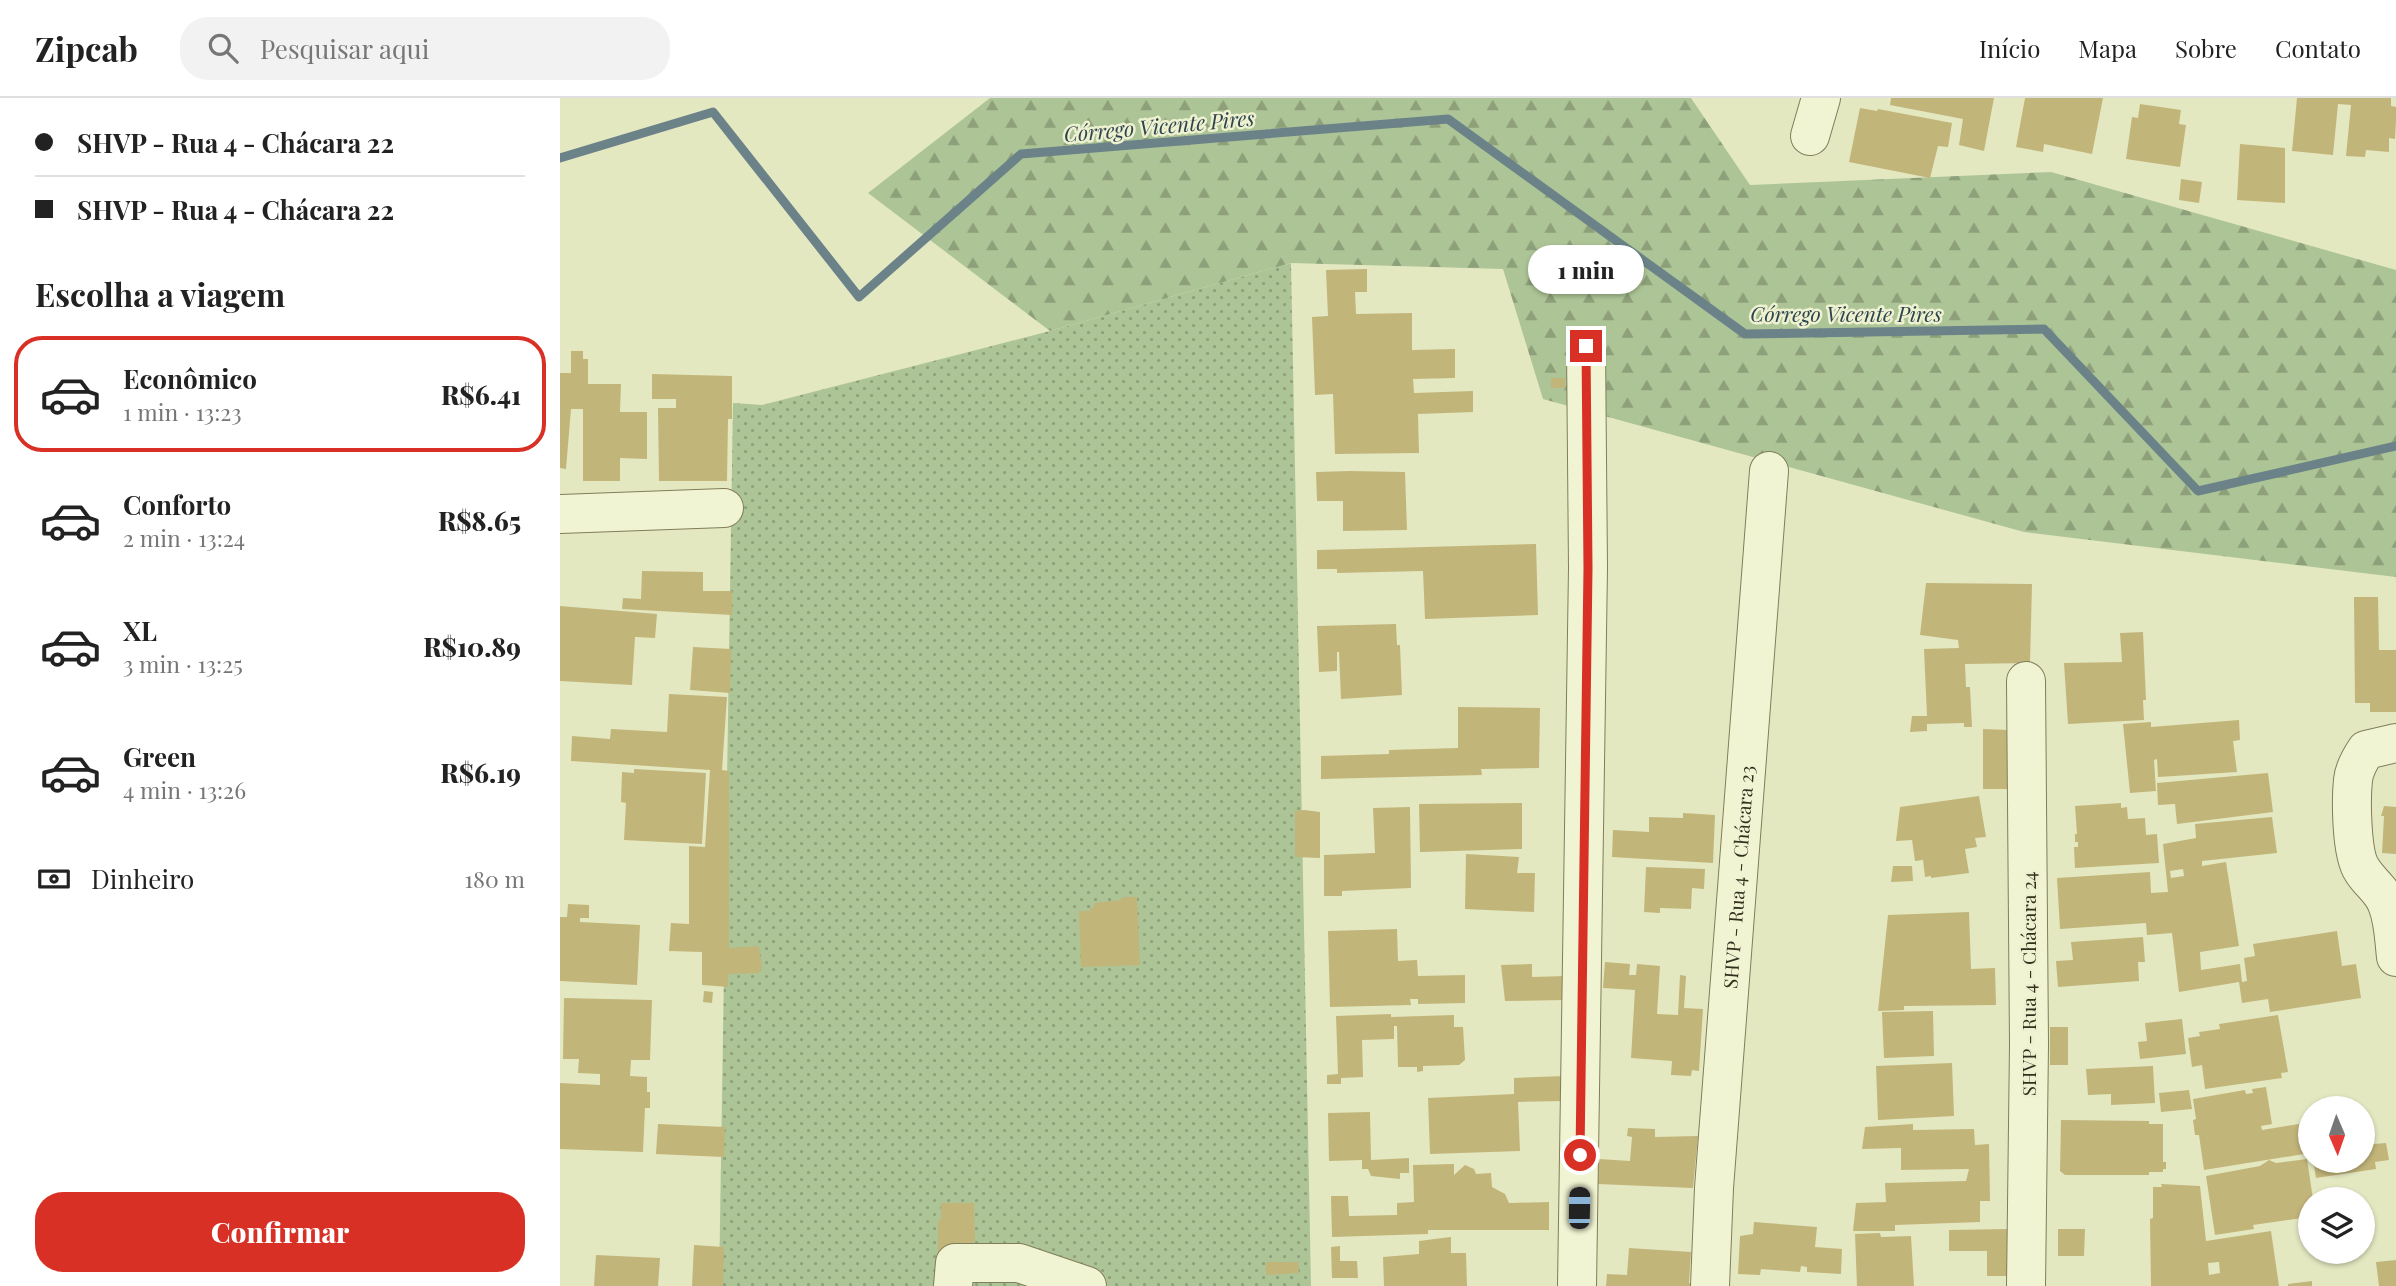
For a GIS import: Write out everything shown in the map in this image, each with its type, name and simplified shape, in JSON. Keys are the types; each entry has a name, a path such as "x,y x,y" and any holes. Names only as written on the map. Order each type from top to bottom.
{"street":[{"path":"1810,136 1821,98"},
{"path":"1577,1286 1588,568 1586,346"},
{"name":"SHVP - Rua 4 - Chácara 23","path":"1710,1286 1714,1188 1769,471"},
{"path":"560,514 724,508"},
{"name":"SHVP - Rua 4 - Chácara 24","path":"2026,681 2029,1044 2026,1286"},
{"path":"2396,743 2366,750 2361,758 2353,780 2352,816 2357,859 2362,870 2381,891 2389,907 2396,957"},
{"path":"953,1286 955,1263 1018,1263 1087,1286"}],"green space":[{"path":"990,98 1691,98 1750,185 2051,172 2396,270 2396,577 2024,532 1543,399 1503,269 1291,263 1050,331 868,193"},
{"path":"1291,263 1311,1286 719,1286 733,403 762,405 1050,331"}],"building":[{"path":"1891,98 1994,98 1984,151 1959,145 1963,119 1890,105"},
{"path":"2025,98 2103,98 2092,154 2044,144 2043,152 2016,147"},
{"path":"2297,98 2391,98 2391,106 2396,107 2396,120 2395,139 2389,138 2389,152 2366,150 2365,157 2346,156 2351,105 2338,104 2333,155 2292,151"},
{"path":"2140,104 2181,110 2179,124 2186,125 2180,167 2126,159 2132,117 2138,118"},
{"path":"1860,108 1952,123 1948,147 1938,146 1930,178 1849,162"},
{"path":"2240,144 2285,148 2285,203 2237,200"},
{"path":"2181,179 2202,182 2199,203 2179,200"},
{"path":"1367,269 1367,292 1355,292 1356,314 1412,313 1412,350 1455,349 1455,378 1413,379 1414,393 1473,391 1473,412 1418,414 1419,453 1335,454 1333,394 1315,395 1312,317 1328,316 1326,270"},
{"path":"571,351 583,351 583,359 588,359 588,384 621,384 620,412 647,412 647,459 620,458 620,481 583,481 583,409 571,409 566,469 560,468 560,373 571,373"},
{"path":"652,374 732,376 727,481 659,481 658,408 676,408 676,399 652,399"},
{"path":"1551,378 1565,378 1565,388 1551,388"},
{"path":"1316,472 1405,472 1407,530 1343,531 1343,501 1317,501"},
{"path":"1536,544 1538,615 1425,619 1423,571 1337,573 1337,569 1317,569 1317,550"},
{"path":"642,571 703,572 703,591 732,591 732,615 622,609 623,598 641,599"},
{"path":"1926,583 2032,584 2030,663 1965,664 1966,687 1970,687 1972,727 1964,727 1964,723 1927,724 1927,731 1910,732 1912,716 1927,716 1924,649 1959,648 1958,640 1920,635"},
{"path":"2354,597 2378,597 2379,650 2396,650 2396,712 2370,712 2370,703 2355,703"},
{"path":"560,606 657,614 655,638 635,637 632,685 560,681"},
{"path":"1396,624 1397,645 1400,645 1402,695 1341,699 1339,652 1337,671 1319,672 1317,626"},
{"path":"2143,632 2146,700 2143,700 2144,720 2068,724 2064,663 2122,662 2120,633"},
{"path":"693,647 731,649 730,693 690,690"},
{"path":"669,694 727,697 722,770 729,771 729,948 759,946 762,968 759,973 728,974 728,987 702,985 702,952 669,951 671,923 689,924 689,846 705,847 710,770 571,761 572,736 610,739 611,729 667,732"},
{"path":"1458,707 1540,708 1539,768 1481,769 1482,775 1321,779 1321,756 1458,748"},
{"path":"2239,720 2240,740 2233,741 2237,772 2158,777 2157,759 2154,760 2156,791 2130,793 2123,724 2151,722 2151,727"},
{"path":"1983,729 2009,730 2009,789 1983,789"},
{"path":"634,769 706,773 702,844 624,840 626,803 621,802 622,772 634,773"},
{"path":"2268,773 2273,812 2177,824 2175,804 2158,805 2157,783"},
{"path":"1979,796 1986,837 1975,838 1977,847 1965,849 1969,873 1925,877 1923,860 1915,861 1912,840 1896,841 1900,807"},
{"path":"1522,803 1522,849 1420,852 1419,804"},
{"path":"2121,803 2121,808 2127,807 2128,819 2145,818 2146,835 2157,834 2159,863 2075,868 2074,847 2078,847 2078,842 2075,842 2075,806"},
{"path":"2384,806 2396,807 2396,854 2382,853 2384,816 2381,816"},
{"path":"1410,807 1411,888 1342,891 1342,896 1324,896 1324,855 1375,853 1373,808"},
{"path":"1295,811 1320,812 1320,858 1295,857"},
{"path":"1683,813 1715,815 1713,863 1612,857 1613,830 1649,832 1649,817 1683,818"},
{"path":"2272,817 2277,853 2202,861 2202,866 2226,862 2239,946 2200,952 2201,970 2240,964 2242,982 2247,981 2244,958 2255,956 2253,944 2337,931 2342,966 2356,964 2361,998 2270,1012 2268,999 2242,1003 2239,982 2179,992 2172,933 2147,935 2146,923 2060,929 2057,878 2150,872 2151,893 2168,892 2163,844 2196,838 2195,824","holes":["2183,869 2184,876 2171,878 2170,871"]},
{"path":"1466,854 1519,857 1517,873 1535,873 1534,912 1465,909"},
{"path":"1893,866 1912,866 1913,881 1891,882"},
{"path":"1646,867 1705,869 1704,889 1692,888 1691,909 1660,908 1660,913 1644,912"},
{"path":"1123,897 1137,897 1140,965 1081,967 1079,911 1090,911 1090,908 1094,908 1094,903 1120,900"},
{"path":"568,904 589,905 589,918 580,918 580,922 640,925 637,985 560,981 560,917 567,917"},
{"path":"1969,912 1971,969 1995,968 1996,1005 1904,1006 1904,1010 1878,1011 1888,915"},
{"path":"1397,929 1398,961 1417,960 1418,976 1465,975 1465,1003 1418,1004 1418,999 1410,999 1411,1005 1330,1007 1328,931"},
{"path":"2143,937 2145,962 2138,962 2139,981 2058,987 2056,961 2073,960 2071,942"},
{"path":"1605,962 1630,964 1629,975 1636,975 1637,964 1660,966 1657,1014 1678,1015 1680,975 1686,976 1684,1008 1703,1009 1699,1071 1692,1070 1691,1076 1671,1075 1672,1061 1631,1058 1635,990 1603,988"},
{"path":"1532,964 1532,977 1566,976 1566,1000 1505,1001 1501,965"},
{"path":"704,991 713,992 712,1003 703,1002"},
{"path":"564,998 652,1000 650,1060 631,1060 630,1076 647,1077 647,1092 650,1092 650,1108 645,1108 643,1152 560,1149 560,1083 600,1085 600,1074 578,1073 579,1059 563,1059"},
{"path":"1933,1011 1934,1056 1884,1058 1882,1012"},
{"path":"1391,1014 1391,1017 1454,1015 1454,1027 1463,1027 1465,1060 1459,1065 1423,1066 1423,1071 1417,1072 1417,1067 1398,1067 1397,1026 1394,1026 1394,1039 1362,1040 1363,1077 1341,1078 1341,1084 1327,1084 1327,1075 1338,1074 1336,1016"},
{"path":"2278,1015 2288,1072 2281,1073 2282,1078 2205,1089 2202,1065 2192,1067 2188,1038 2200,1036 2199,1032 2220,1029 2219,1024"},
{"path":"2182,1019 2186,1054 2140,1059 2138,1042 2147,1041 2145,1023"},
{"path":"2050,1027 2068,1027 2068,1065 2050,1065"},
{"path":"1952,1063 1954,1116 1878,1120 1876,1066"},
{"path":"2153,1066 2155,1103 2111,1105 2111,1094 2088,1095 2086,1069"},
{"path":"1564,1076 1563,1101 1518,1102 1520,1151 1430,1154 1428,1098 1514,1094 1514,1078"},
{"path":"2266,1087 2272,1124 2261,1126 2262,1130 2298,1124 2298,1155 2204,1170 2199,1135 2195,1135 2193,1099 2245,1090 2246,1094 2253,1093 2252,1089"},
{"path":"2189,1090 2192,1109 2161,1112 2159,1093"},
{"path":"1370,1112 1371,1160 1409,1158 1409,1173 1400,1173 1400,1179 1371,1176 1368,1169 1362,1169 1362,1160 1329,1161 1328,1113"},
{"path":"2061,1120 2149,1121 2149,1124 2163,1124 2163,1162 2166,1162 2166,1169 2163,1169 2163,1172 2149,1172 2149,1175 2065,1175 2060,1171"},
{"path":"658,1124 725,1127 724,1157 656,1154"},
{"path":"1913,1124 1913,1130 1974,1129 1975,1145 1989,1144 1990,1201 1980,1201 1980,1222 1895,1225 1895,1231 1853,1231 1856,1203 1886,1202 1885,1183 1966,1181 1969,1169 1901,1170 1901,1148 1862,1149 1865,1127"},
{"path":"1628,1128 1655,1129 1655,1137 1698,1136 1693,1188 1598,1184 1599,1159 1630,1161 1632,1137 1627,1136"},
{"path":"2386,1143 2389,1160 2375,1162 2375,1144"},
{"path":"2269,1160 2276,1163 2298,1160 2298,1173 2309,1173 2311,1187 2298,1187 2298,1219 2253,1225 2254,1229 2215,1235 2206,1176 2260,1166"},
{"path":"1454,1164 1454,1175 1465,1165 1474,1169 1476,1174 1491,1173 1492,1187 1505,1194 1509,1203 1549,1202 1549,1230 1428,1230 1428,1234 1332,1237 1331,1196 1348,1196 1349,1216 1397,1215 1397,1203 1414,1202 1413,1165"},
{"path":"2315,1173 2349,1173 2316,1178"},
{"path":"2161,1184 2200,1186 2206,1241 2271,1231 2279,1286 2151,1286 2150,1219 2153,1218 2153,1187 2162,1187","holes":["2219,1262 2220,1273 2209,1275 2208,1263"]},
{"path":"941,1203 974,1203 973,1252 938,1252"},
{"path":"1754,1222 1817,1227 1815,1247 1842,1249 1841,1274 1807,1272 1807,1267 1801,1266 1800,1272 1761,1269 1760,1275 1738,1274 1740,1236 1753,1234"},
{"path":"2008,1229 2008,1276 1987,1276 1987,1251 1949,1251 1949,1230"},
{"path":"2058,1229 2085,1229 2084,1256 2058,1256"},
{"path":"1880,1233 1881,1237 1911,1236 1914,1286 1857,1286 1855,1234"},
{"path":"1451,1237 1451,1253 1466,1253 1467,1286 1384,1286 1383,1257 1419,1254 1419,1241"},
{"path":"694,1245 724,1247 723,1286 692,1286"},
{"path":"1340,1246 1340,1261 1357,1261 1358,1278 1332,1278 1331,1247"},
{"path":"1629,1248 1691,1252 1689,1283 1696,1286 1606,1286 1607,1274 1627,1275"},
{"path":"596,1255 660,1258 658,1286 594,1286"},
{"path":"2396,1260 2396,1286 2379,1286 2376,1262"},
{"path":"1266,1262 1298,1262 1299,1273 1266,1275"},
{"path":"2312,1281 2312,1286 2288,1286 2288,1284"}],"waterway":[{"name":"Córrego Vicente Pires","path":"560,158 713,112 859,297 1021,154 1448,119 1745,334 2044,329 2198,491 2396,446"}],"route":[{"path":"1580,1155 1588,568 1586,346"}]}
